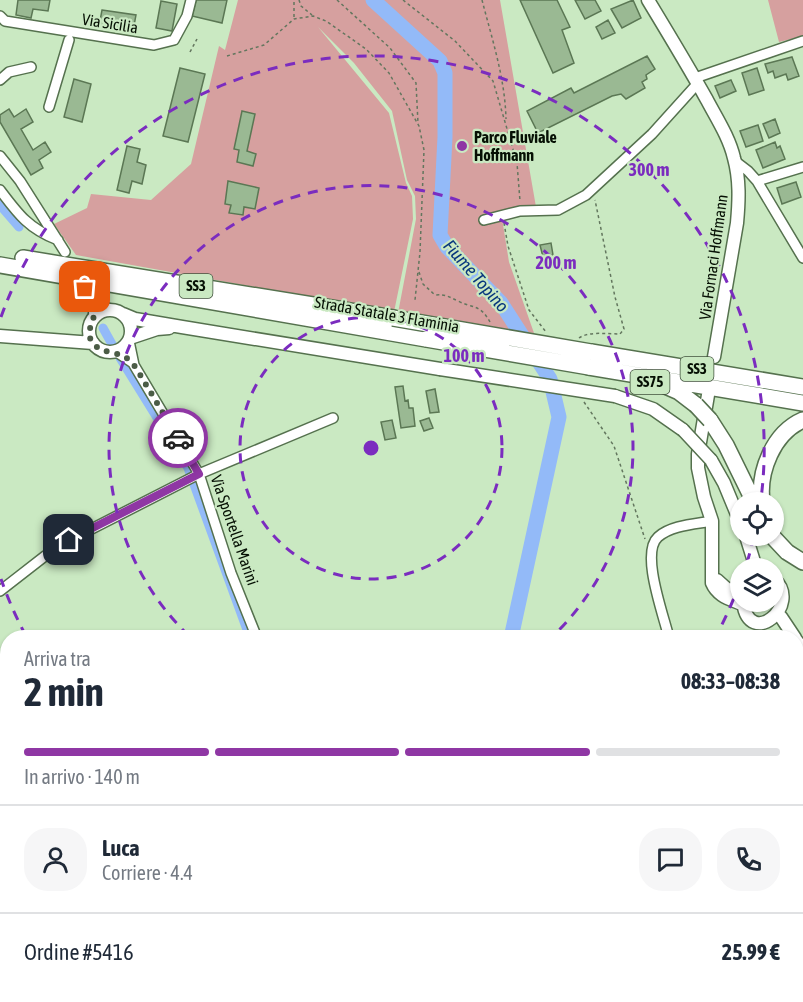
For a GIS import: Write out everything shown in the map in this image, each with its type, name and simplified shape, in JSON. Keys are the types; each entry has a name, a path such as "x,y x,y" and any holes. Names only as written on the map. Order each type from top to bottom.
{"highway":[{"name":"Strada Statale 3 Flaminia","path":"0,255 803,387"},
{"name":"Strada Statale 3 Flaminia","path":"0,265 803,403"},
{"name":"SS75","path":"597,353 625,354 803,379"},
{"name":"SS75","path":"594,368 668,387 702,400 710,420 726,445 749,492"},
{"path":"762,492 762,479 774,447 786,432 803,420"},
{"path":"781,546 803,562"}],"main road":[{"name":"Via Fornaci Hoffmann","path":"648,0 697,81 729,142 735,160 739,186 737,223 714,357"},
{"path":"54,341 80,331 99,313 117,312 135,319 182,327 615,396 653,409 683,430 711,460 730,499"},
{"name":"Via Sportella Marini","path":"117,312 130,325 129,339"},
{"path":"92,319 89,333 93,343 103,351 120,349 129,339 157,329 182,327"},
{"path":"0,336 93,343"},
{"path":"702,400 698,468 712,520 712,583 715,590 730,599"},
{"path":"712,571 721,585 730,589"},
{"path":"748,612 750,617 762,623 769,623 781,617 786,611 788,596 784,587"},
{"path":"781,617 790,630"}],"street":[{"name":"Via Sicilia","path":"0,16 5,21 154,45 174,40 187,16 191,0"},
{"path":"49,107 69,40"},
{"path":"484,220 517,212 558,210 586,195 652,134 697,81 803,41"},
{"path":"0,80 9,72 31,67"},
{"path":"0,156 20,181 65,252"},
{"name":"Via Fornaci Hoffmann","path":"735,160 748,171 756,182 803,258"},
{"path":"756,182 803,167"},
{"path":"0,190 25,222 37,231 58,240"},
{"path":"92,319 93,306 85,287 102,305 117,312"},
{"name":"Via Sportella Marini","path":"129,339 134,365 199,475 231,573 254,630"},
{"path":"115,351 129,359 134,365"},
{"path":"0,591 69,540 199,475 333,418"},
{"path":"667,630 652,568 653,545 657,538 671,530 712,520"}],"path":[{"path":"294,0 294,19"},
{"path":"299,0 301,6 313,16 326,21 366,49 389,74 418,126"},
{"path":"338,0 390,48 416,82 418,126 424,150 424,187 415,300"},
{"path":"402,0 455,41 493,81 517,163 517,212 504,223 508,246 529,310 546,332"},
{"path":"482,0 500,70 506,122"},
{"path":"227,56 264,45 294,19 313,16"},
{"path":"190,52 197,39"},
{"path":"576,341 583,335 620,334 624,329 597,217 593,189"},
{"path":"418,271 423,284 435,295 447,294 459,302 481,309 491,323"},
{"path":"584,401 614,446 645,539 653,545"}],"shaded area":[{"path":"238,0 500,0 536,207 501,212 509,262 534,333 398,313 416,219 415,196 407,180 392,111 354,63 318,27 389,113 406,183 412,196 413,219 394,312 76,255 54,224 87,208 91,194 151,200 191,164 219,46 225,50"},
{"path":"768,0 803,0 803,36 779,42"}],"building":[{"path":"18,0 50,0 48,11 33,9 31,18 16,15"},
{"path":"196,0 227,0 222,23 192,16"},
{"path":"520,0 557,0 570,27 562,30 574,63 553,73"},
{"path":"575,0 595,0 601,11 585,19"},
{"path":"633,0 641,18 622,28 611,9"},
{"path":"161,1 177,4 172,31 156,28"},
{"path":"102,10 136,15 133,31 99,26"},
{"path":"608,20 615,33 602,39 596,27"},
{"path":"647,56 655,69 646,75 647,79 642,82 645,88 626,99 621,94 612,96 538,133 527,111 571,88 574,93"},
{"path":"792,57 799,76 788,80 786,74 775,78 773,71 768,73 765,64"},
{"path":"180,68 205,74 188,142 163,136"},
{"path":"757,68 764,90 749,95 742,73"},
{"path":"74,79 91,84 82,122 64,117"},
{"path":"731,80 736,91 720,98 715,86"},
{"path":"9,109 14,117 26,109 33,122 21,129 33,150 45,142 51,152 39,160 43,168 31,175 0,122 0,115"},
{"path":"242,111 255,114 247,151 256,154 253,166 237,162 239,150 234,149"},
{"path":"775,119 780,133 769,138 763,124"},
{"path":"758,125 763,141 746,147 740,131"},
{"path":"775,142 777,148 780,146 785,159 763,168 756,150"},
{"path":"127,146 140,149 137,162 146,165 142,184 132,181 129,193 117,190"},
{"path":"228,181 259,188 255,209 244,207 243,215 229,213 231,205 225,204"},
{"path":"796,182 801,197 782,204 777,188"},
{"path":"551,243 553,255 543,257 540,245"},
{"path":"403,386 405,401 408,400 409,408 413,408 415,426 401,428 395,387"},
{"path":"435,389 439,412 430,413 426,391"},
{"path":"429,418 433,428 424,431 420,421"},
{"path":"392,420 396,438 385,440 381,422"}],"waterway":[{"name":"Fiume Topino","path":"373,0 440,61 445,73 445,137 440,235 447,247 501,303 550,379 559,417 513,630"},
{"path":"0,205 19,227"},
{"path":"103,328 113,346"},
{"path":"120,358 188,468 247,630"}],"way so far":[{"path":"85,287 93,306 94,317 89,327 93,343 103,351 115,351 129,359 178,438"}],"place":[{"name":"Parco Fluviale Hoffmann","path":"462,146"}],"route":[{"path":"69,540 199,474 178,438"}]}
